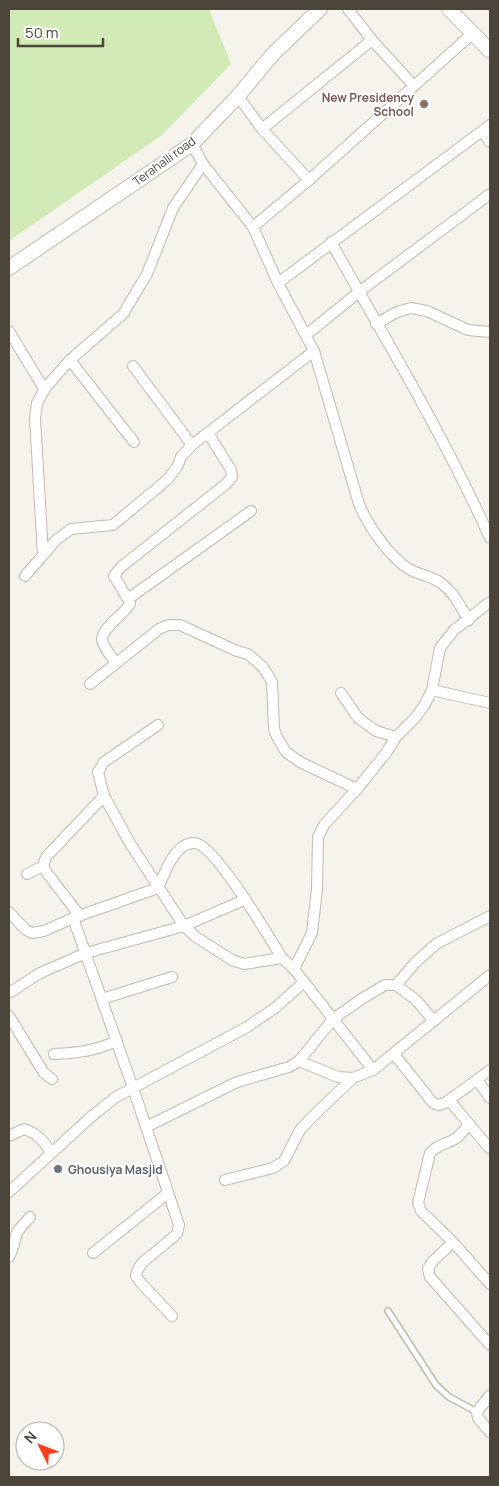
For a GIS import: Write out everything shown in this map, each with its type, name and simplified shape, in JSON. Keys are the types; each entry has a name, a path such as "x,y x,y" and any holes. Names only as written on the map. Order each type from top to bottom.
{"street":[{"name":"Terahalli road","path":"9,268 192,144 238,96 273,54 320,9"},
{"path":"348,9 372,40 414,86"},
{"path":"454,11 490,51"},
{"path":"253,227 309,180 472,33"},
{"path":"262,129 372,40"},
{"path":"238,96 262,129 309,180"},
{"path":"278,283 486,128 490,142"},
{"path":"192,144 203,164 253,227 278,283 314,351 359,504 366,520 398,560 408,569 440,582 454,595 469,620"},
{"path":"43,555 35,418 38,403 44,389 70,360 123,314 147,274 173,208 203,164"},
{"path":"306,334 490,194"},
{"path":"331,242 463,480 490,538"},
{"path":"376,324 397,312 410,308 427,311 468,330 490,332"},
{"path":"9,331 44,389"},
{"path":"25,576 56,540 71,529 113,525 168,479 177,468 181,457 192,445 314,351"},
{"path":"70,360 134,442"},
{"path":"133,366 192,445"},
{"path":"116,663 104,645 102,638 106,630 130,604 114,576 121,567 226,484 232,477 231,470 208,433"},
{"path":"128,599 251,512"},
{"path":"294,969 312,933 317,889 318,837 324,825 332,814 357,789 386,753 396,737 424,706 432,690 440,648 454,630 490,602"},
{"path":"90,684 159,629 168,625 180,625 237,651 248,654 263,667 272,682 274,729 286,752 300,762 357,789"},
{"path":"432,690 490,703"},
{"path":"341,693 358,718 376,731 396,737"},
{"path":"158,724 104,762 98,772 104,796 158,888 184,926 196,937 232,960 244,964 282,958"},
{"path":"27,874 43,866 46,857 104,796"},
{"path":"9,912 25,929 32,933 44,931 76,917 158,888 173,856 185,845 194,843 205,848 224,869 282,958 294,969 373,1070"},
{"path":"43,866 76,917 86,953 179,1225 177,1234 142,1263 136,1276 172,1316"},
{"path":"9,993 40,972 86,953 184,926 244,900"},
{"path":"396,985 415,963 436,944 490,916"},
{"path":"225,1180 273,1168 284,1161 300,1130 353,1078 373,1070 490,975"},
{"path":"102,999 172,977"},
{"path":"9,1192 92,1116 116,1097 247,1026 275,1008 304,982"},
{"path":"146,1127 237,1082 277,1072 299,1061 333,1019 385,985 396,985 416,1000 434,1021"},
{"path":"9,1016 44,1074 52,1079"},
{"path":"54,1054 96,1050 117,1041"},
{"path":"394,1054 434,1103 439,1105 449,1100 490,1070"},
{"path":"299,1061 338,1077 353,1078"},
{"path":"477,1080 490,1098"},
{"path":"449,1100 490,1149"},
{"path":"469,1124 456,1139 435,1147 430,1153 418,1203 421,1212 453,1242 490,1283"},
{"path":"11,1131 24,1129 33,1132 43,1140 51,1153"},
{"path":"94,1253 168,1193"},
{"path":"9,1256 17,1232 30,1217"},
{"path":"453,1242 432,1262 428,1269 430,1277 490,1345"},
{"path":"490,1395 477,1412 478,1418 490,1432"}],"lane":[{"path":"388,1311 436,1385 449,1397 477,1412"}],"green space":[{"path":"9,9 209,9 231,64 162,135 9,241"}],"place":[{"name":"New Presidency School","path":"424,104"},
{"name":"Ghousiya Masjid","path":"58,1169"}]}
